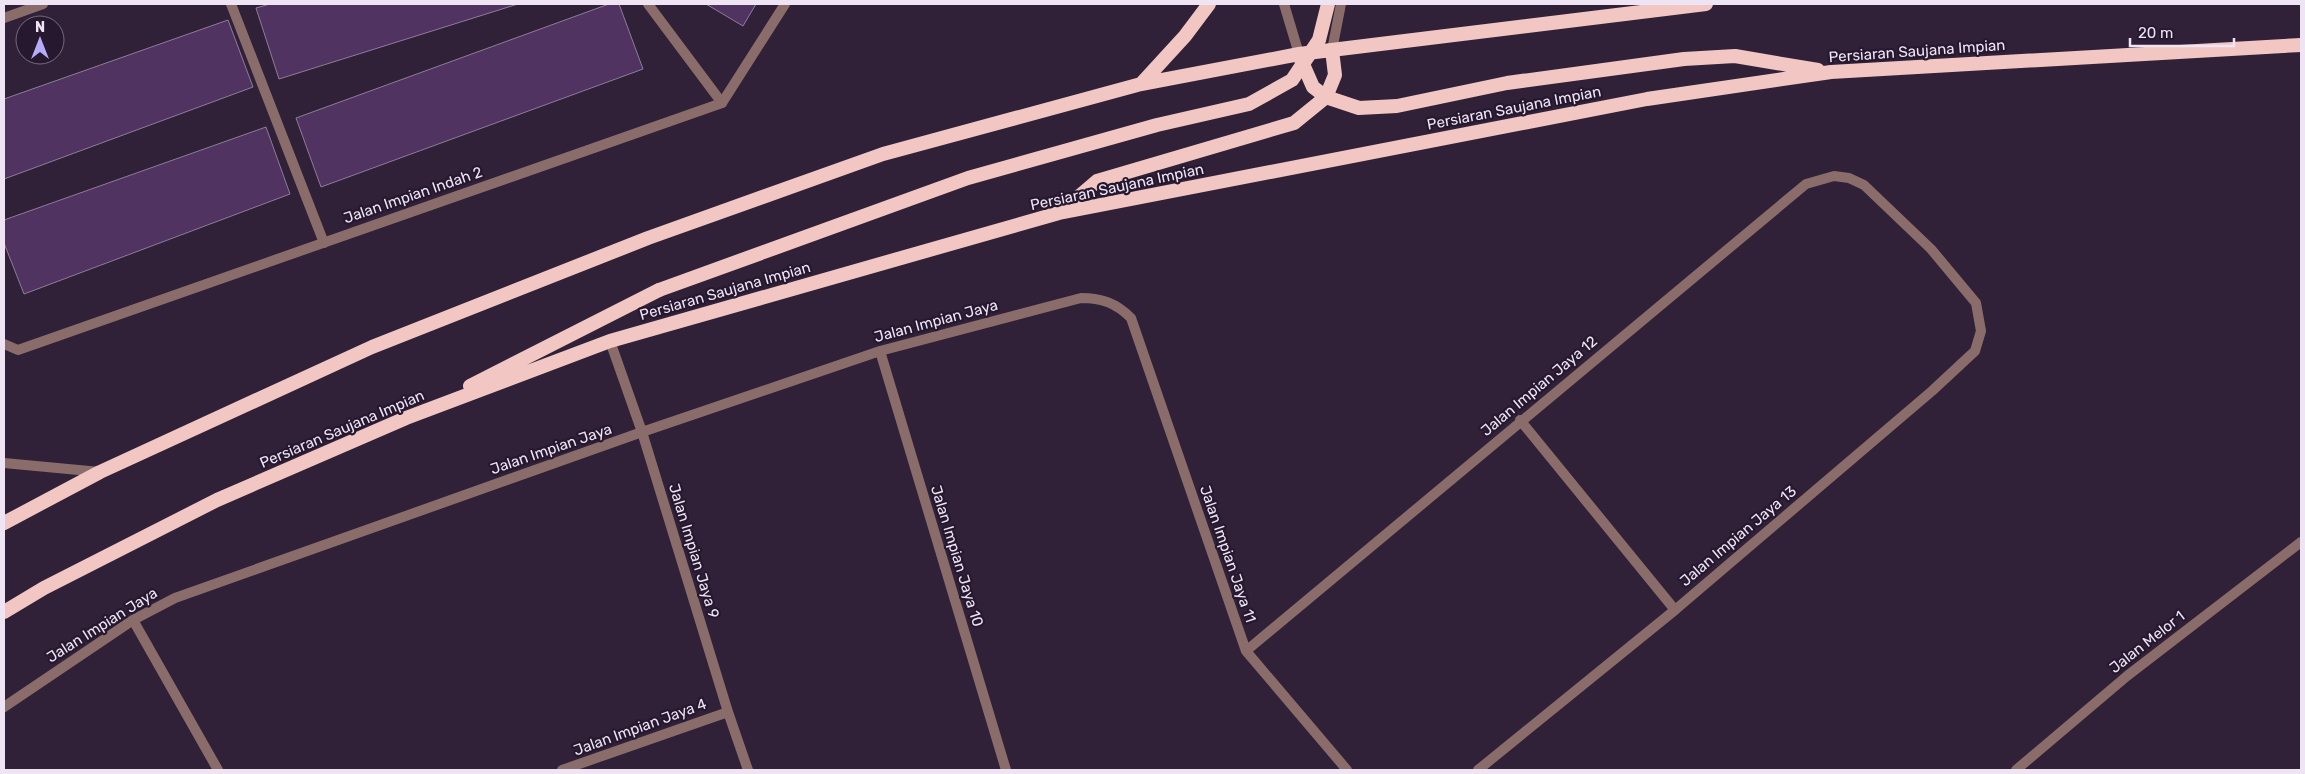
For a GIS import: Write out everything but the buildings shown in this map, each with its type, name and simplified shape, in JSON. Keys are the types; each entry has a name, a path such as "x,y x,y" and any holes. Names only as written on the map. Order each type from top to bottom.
{"highway":[{"path":"1141,84 1185,36 1209,4"},
{"path":"406,418 659,290 968,178 1157,125 1249,104 1292,80 1319,40 1328,4"},
{"path":"4,523 100,472 372,347 648,238 883,154 1141,84 1299,54 1706,4"},
{"name":"Persiaran Saujana Impian","path":"4,612 44,588 217,500 406,418 610,341 1059,213 1647,99 1832,72 2301,45"},
{"path":"1059,213 1097,181 1294,123 1326,97 1335,75 1332,50"},
{"path":"1299,54 1313,87 1326,97 1359,108 1397,106 1507,83 1684,58 1734,56 1832,72"}],"street":[{"path":"4,18 44,4"},
{"path":"231,4 324,243"},
{"path":"648,4 722,103 785,4"},
{"path":"1284,4 1299,54"},
{"path":"1332,50 1341,4"},
{"name":"Jalan Impian Indah 2","path":"4,344 18,350 722,103"},
{"name":"Jalan Impian Jaya 12","path":"1246,651 1520,420 1806,184 1834,176 1849,178 1864,185"},
{"name":"Jalan Impian Jaya 13","path":"1478,770 1675,610 1932,391 1975,351 1981,331 1976,303 1931,249 1864,185"},
{"name":"Jalan Impian Jaya","path":"4,707 133,620 175,598 642,432 880,351 1081,298 1108,301 1120,307 1131,318"},
{"name":"Jalan Impian Jaya 11","path":"1131,318 1246,651 1347,770"},
{"name":"Jalan Impian Jaya 9","path":"610,341 642,432 728,712 748,770"},
{"name":"Jalan Impian Jaya 10","path":"880,351 1006,770"},
{"path":"1520,420 1675,610"},
{"path":"4,463 100,472"},
{"name":"Jalan Melor 1","path":"2016,770 2127,676 2301,542"},
{"path":"133,620 218,770"},
{"name":"Jalan Impian Jaya 4","path":"562,770 728,712"}]}
